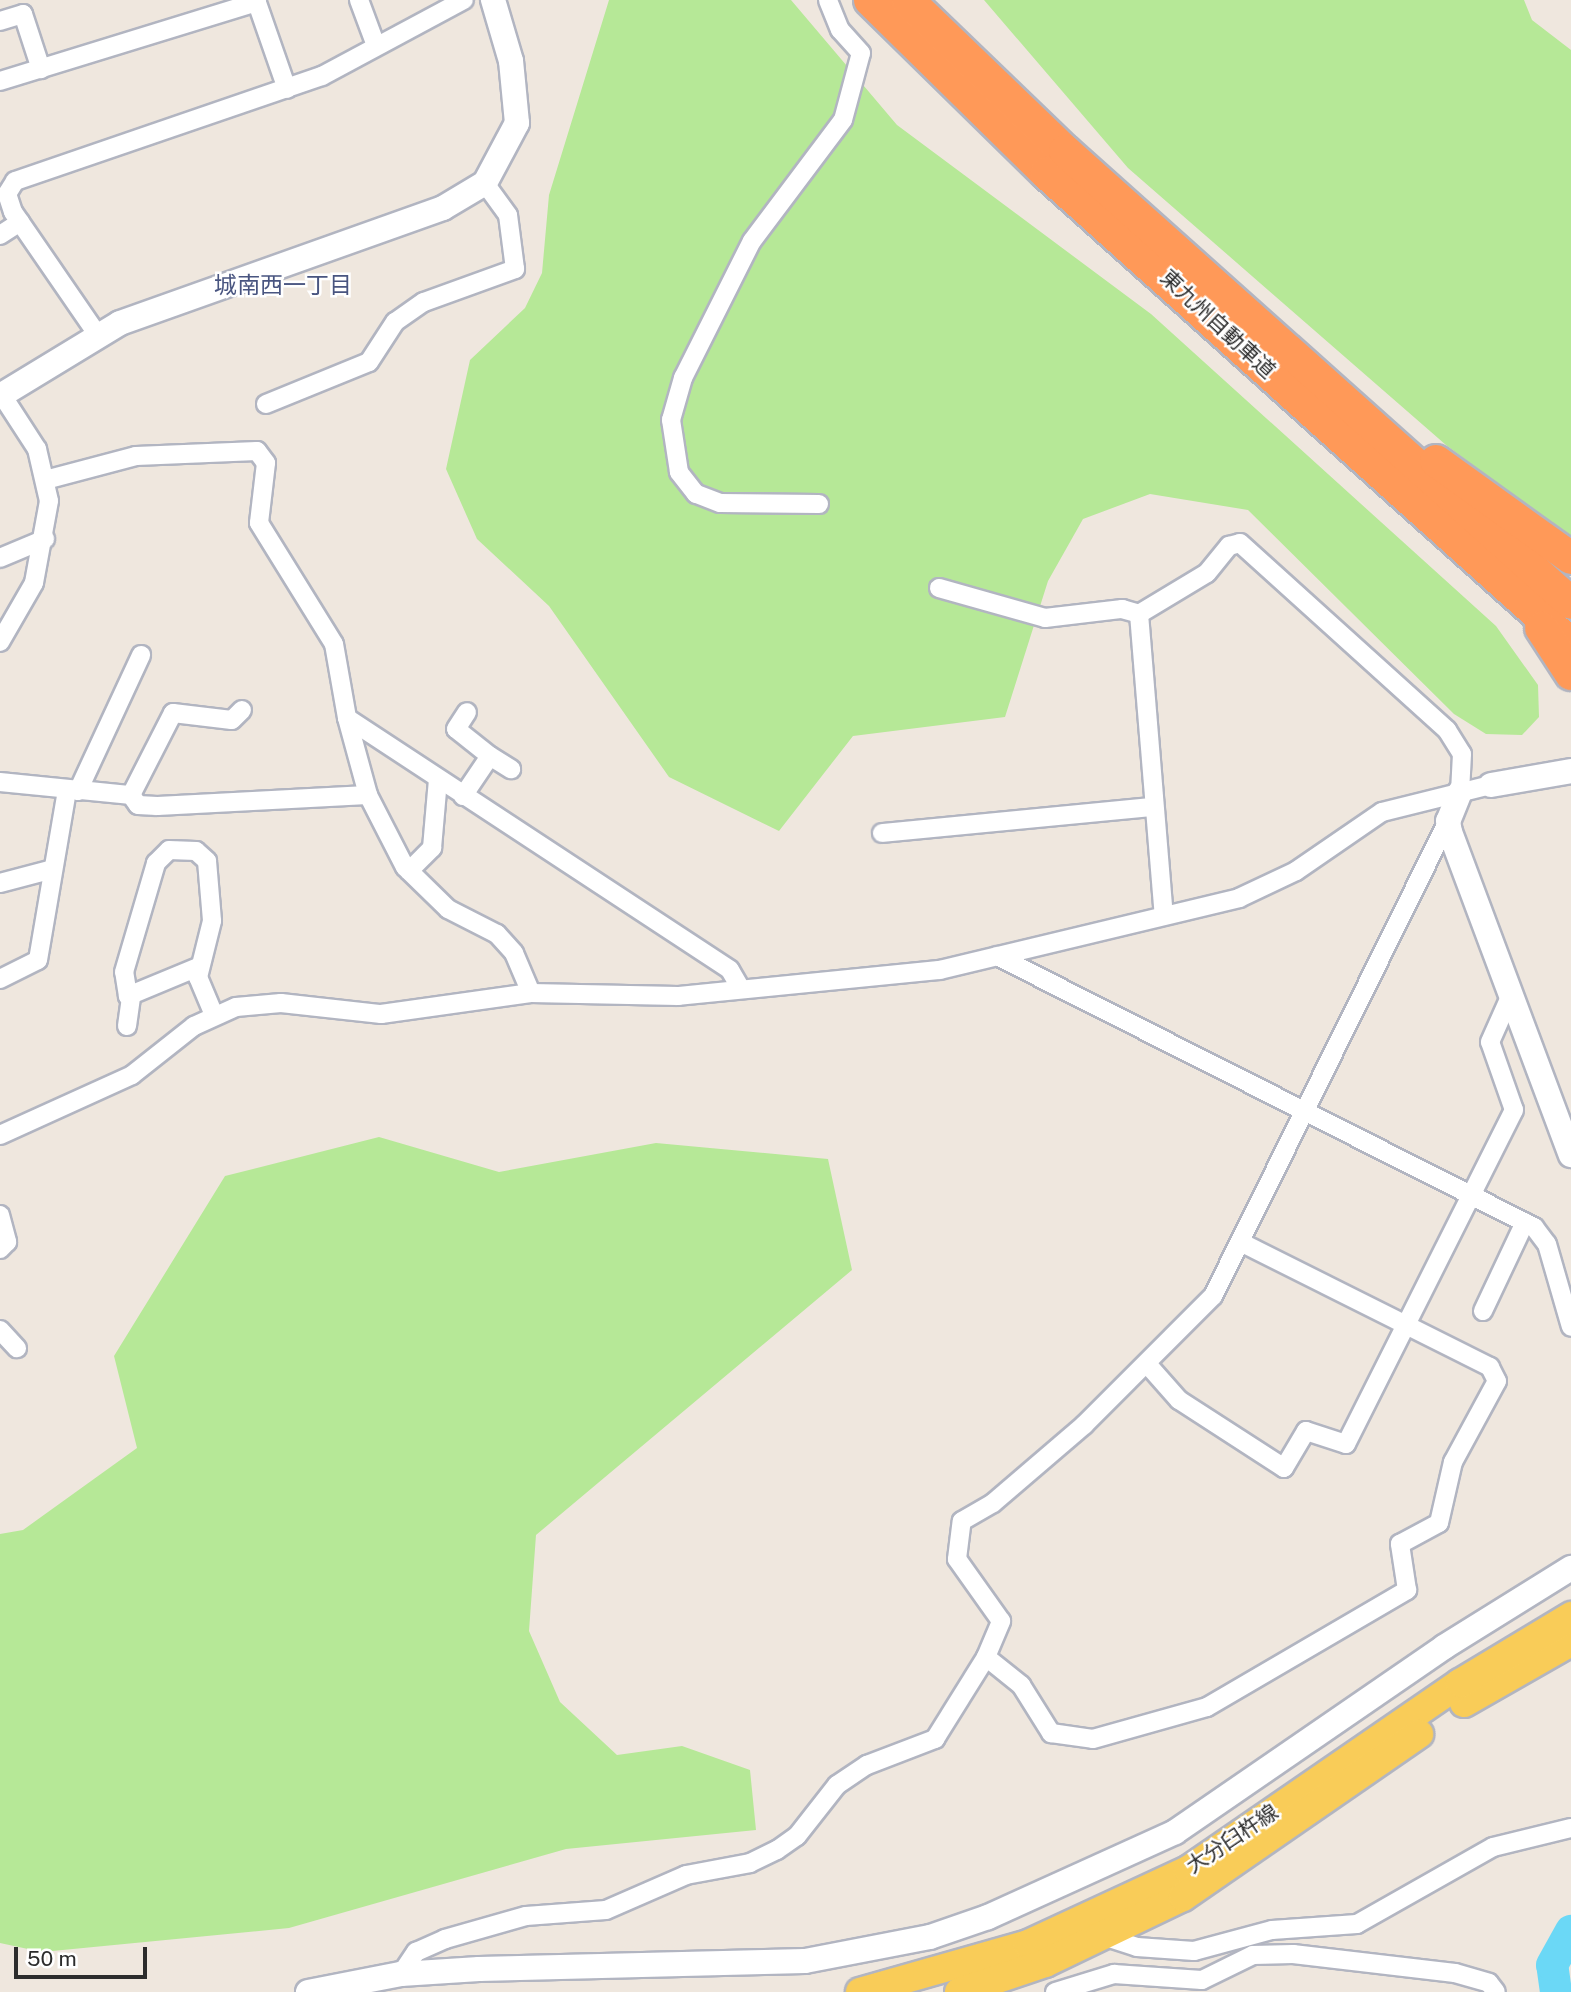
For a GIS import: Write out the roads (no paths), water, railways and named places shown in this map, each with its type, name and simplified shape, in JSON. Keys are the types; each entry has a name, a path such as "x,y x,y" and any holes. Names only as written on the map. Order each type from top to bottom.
{"highway":[{"name":"東九州自動車道","path":"870,0 1046,173 1202,289 1237,304 1571,603"},
{"name":"東九州自動車道","path":"908,0 1522,601 1571,644"},
{"path":"1237,304 1396,433 1571,558"},
{"path":"1522,601 1571,674"}],"main road":[{"name":"大分臼杵線","path":"860,1992 1095,1930 1198,1863 1460,1683 1571,1616"},
{"name":"大分臼杵線","path":"959,1992 1227,1870 1462,1704 1571,1642"}],"street":[{"path":"359,0 375,43"},
{"path":"97,334 8,201 15,181 287,89 347,64 375,43 464,0"},
{"path":"0,642 34,583 45,539 49,479 22,419 1,394 97,334 451,204 485,183 517,123 511,61 493,0"},
{"path":"819,503 720,503 696,494 679,472 671,420 683,377 752,241 844,120 861,53 840,30 828,0"},
{"path":"0,80 256,1 287,89"},
{"path":"0,21 23,14 41,69"},
{"path":"267,404 369,362 395,322 424,302 515,269 508,215 485,183"},
{"path":"0,236 20,222"},
{"path":"49,479 136,456 257,451 266,463 259,523 334,644 347,718 368,795 409,871 448,909 498,934 514,953 531,993"},
{"path":"0,558 45,539"},
{"path":"401,1974 416,1952 445,1939 526,1916 606,1910 686,1875 750,1863 797,1836 837,1785 867,1765 935,1739 986,1657 1001,1621 957,1559 962,1521 1002,1495 1200,1315 1242,1243 1460,792 1462,754 1447,730 1240,543 1229,546 1207,573 1139,614 1122,609 1045,618 939,588"},
{"path":"1139,614 1164,915"},
{"path":"0,979 38,960 53,869 72,791 141,655"},
{"path":"131,795 173,713 232,720 242,709"},
{"path":"467,712 456,729 511,769"},
{"path":"347,718 730,970 741,989"},
{"path":"463,796 491,755"},
{"path":"0,1135 132,1075 214,1014 281,1003 381,1014 531,993 678,996 940,970 1262,890 1382,812 1491,785 1571,771"},
{"path":"409,871 432,848 438,779"},
{"path":"0,782 131,795 147,806 368,795"},
{"path":"882,833 1153,807"},
{"path":"1448,821 1510,997 1571,1155"},
{"path":"127,1026 131,998 124,972 156,863 169,850 197,851 207,861 212,922 198,967 214,1014"},
{"path":"0,883 53,869"},
{"path":"997,956 1472,1191 1525,1222 1547,1244 1571,1327"},
{"path":"131,998 198,967"},
{"path":"1148,1365 1179,1400 1284,1468 1306,1431 1346,1444 1409,1324 1514,1110 1490,1042 1510,997"},
{"path":"0,1215 7,1242 0,1248"},
{"path":"1483,1311 1525,1222"},
{"path":"986,1657 1021,1685 1051,1733 1093,1739 1207,1707 1406,1591 1400,1544 1439,1523 1453,1462 1497,1381 1490,1367 1409,1324 1242,1243"},
{"path":"0,1331 17,1348"},
{"path":"308,1992 401,1974 805,1961 930,1937 988,1917 1175,1832 1444,1647 1571,1568"},
{"path":"1095,1930 1194,1951 1272,1930 1357,1924 1493,1846 1571,1828"},
{"path":"1055,1992 1114,1974 1202,1980 1253,1955 1293,1954 1455,1973 1489,1983 1496,1992"}],"waterway":[{"path":"1556,1992 1552,1965 1571,1931"}],"district":[{"name":"城南西一丁目","path":"283,285"}]}
